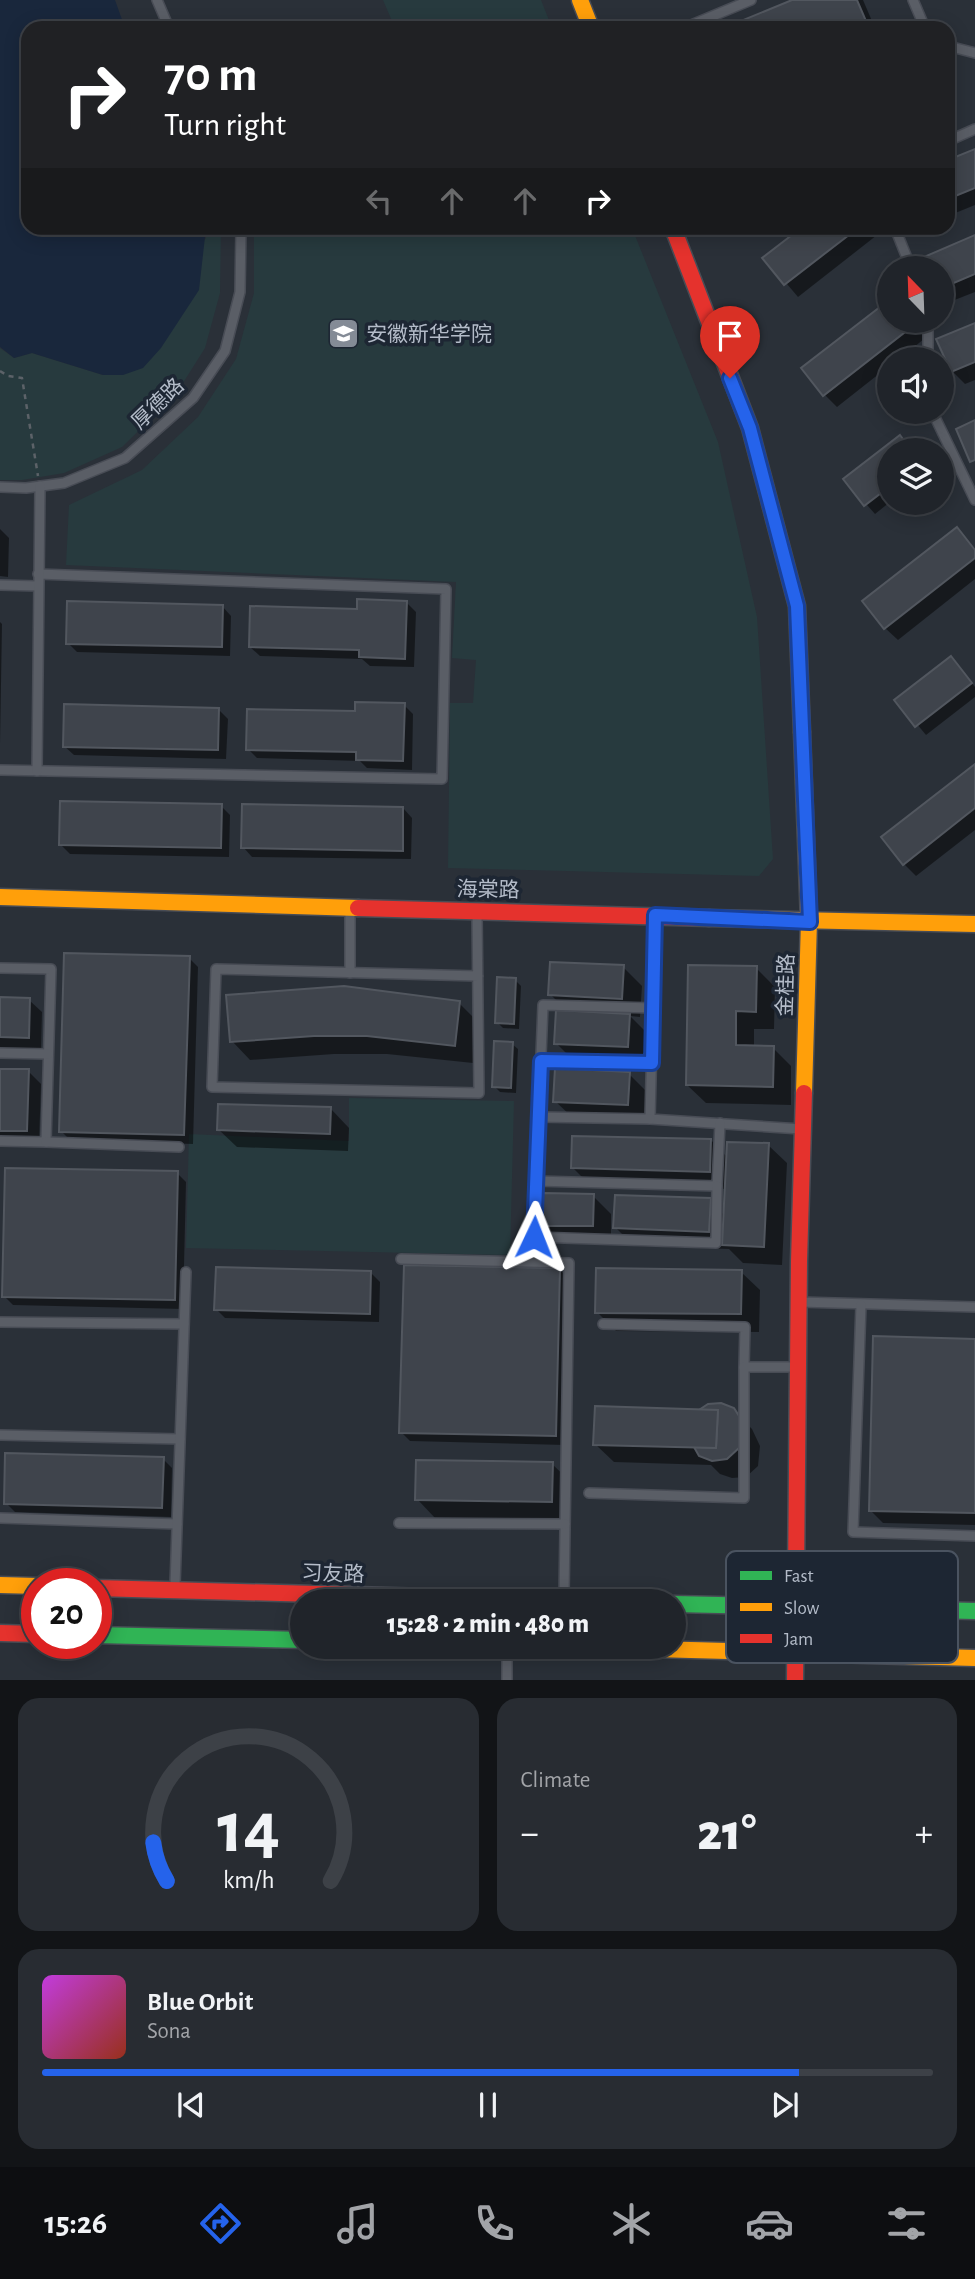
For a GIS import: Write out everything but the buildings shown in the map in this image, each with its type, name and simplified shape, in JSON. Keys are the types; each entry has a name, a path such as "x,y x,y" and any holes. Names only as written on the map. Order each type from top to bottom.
{"street":[{"path":"580,0 588,21"},
{"name":"金桂路","path":"676,235 750,428 797,606 810,922 798,1302 796,1551"},
{"name":"海棠路","path":"0,897 655,915 810,922 975,924"},
{"path":"0,1585 21,1586"},
{"name":"习友路","path":"112,1588 290,1593"},
{"path":"686,1604 726,1605"},
{"path":"0,1633 21,1634"},
{"path":"112,1635 290,1640"},
{"path":"686,1650 726,1652"}],"lane":[{"path":"157,0 166,21"},
{"path":"701,21 751,0"},
{"path":"913,0 922,21"},
{"path":"955,48 975,53"},
{"path":"955,138 975,129"},
{"name":"厚德路","path":"0,487 64,483 125,458 194,398 225,351 240,292 240,235"},
{"path":"898,235 906,256"},
{"path":"938,424 975,500"},
{"path":"37,771 40,486"},
{"path":"0,770 442,779 446,589 38,574"},
{"path":"0,585 38,586"},
{"path":"350,907 351,973"},
{"path":"477,911 478,976 479,1093 212,1087 216,969 478,976"},
{"path":"650,1119 655,915"},
{"path":"0,968 51,969 46,1142"},
{"path":"653,1008 542,1005 534,1237 716,1243 720,1124"},
{"path":"0,1053 48,1054"},
{"path":"541,1061 652,1063"},
{"path":"538,1117 650,1119 803,1129"},
{"path":"0,1141 179,1147"},
{"path":"536,1181 718,1186"},
{"path":"401,1259 569,1263 565,1524 567,1589"},
{"path":"175,1590 186,1272"},
{"path":"798,1302 975,1307"},
{"path":"861,1305 853,1532 975,1536"},
{"path":"0,1322 184,1324"},
{"path":"589,1493 744,1498 745,1327 603,1324"},
{"path":"744,1367 798,1367"},
{"path":"0,1435 180,1439"},
{"path":"0,1518 177,1524"},
{"path":"399,1523 565,1524"},
{"path":"507,1659 507,1680"}],"path":[{"path":"0,372 22,378 40,486"}],"green space":[{"path":"383,0 541,0 549,21 392,21"},
{"path":"206,235 221,235 220,293 205,348 176,394 122,447 64,473 22,480 0,480 0,348 14,358 32,353 103,375"},
{"path":"254,235 635,235 718,442 757,617 773,859 759,876 448,868 450,703 473,703 476,660 452,658 456,582 66,565 69,505 142,470 198,417 236,359 254,293"},
{"path":"349,1098 514,1101 510,1255 186,1248 189,1134 349,1141"}],"water":[{"path":"0,0 115,0 122,21 21,21 21,235 205,235 199,290 161,348 143,368 123,375 103,375 32,353 14,358 0,347"}],"traffic: fast":[{"path":"686,1604 726,1605"},
{"path":"958,1611 975,1611"},
{"path":"112,1635 290,1640"}],"traffic: slow":[{"path":"580,0 588,21"},
{"path":"802,732 809,921 804,1093"},
{"path":"0,897 358,908"},
{"path":"709,918 975,924"},
{"path":"0,1585 21,1586"},
{"path":"686,1650 726,1651"},
{"path":"958,1658 975,1658"}],"traffic: jam":[{"path":"676,235 750,428 797,606 802,732"},
{"path":"358,908 709,918"},
{"path":"796,1551 799,1261 804,1093"},
{"path":"112,1588 290,1593"},
{"path":"0,1633 21,1634"},
{"path":"795,1663 795,1680"}],"place":[{"name":"安徽新华学院","path":"343,334"}],"route":[{"path":"534,1237 541,1061 652,1063 655,915 810,922 797,606 750,428 730,378"}]}
